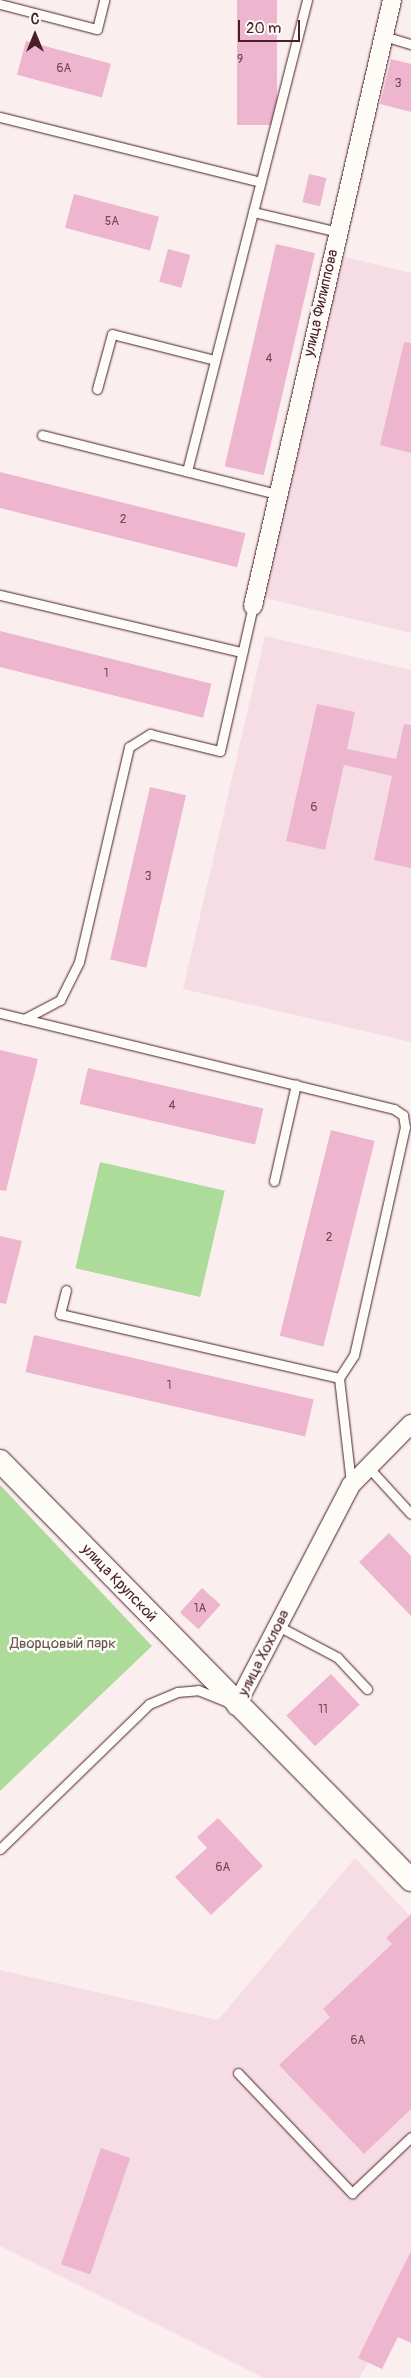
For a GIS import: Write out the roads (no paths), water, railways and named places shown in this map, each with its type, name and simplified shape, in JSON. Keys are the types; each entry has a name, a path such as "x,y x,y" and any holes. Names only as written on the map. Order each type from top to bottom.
{"street":[{"name":"улица Филиппова","path":"252,606 392,0"},
{"name":"улица Хохлова","path":"411,1424 351,1485 236,1706 411,1880"},
{"name":"улица Крупской","path":"0,1461 236,1706"}],"lane":[{"path":"0,4 97,29 104,0"},
{"path":"187,471 307,0"},
{"path":"384,36 411,44"},
{"path":"0,117 260,182"},
{"path":"253,212 338,232"},
{"path":"97,390 112,334 215,360"},
{"path":"42,435 277,494"},
{"path":"0,595 242,652"},
{"path":"24,1019 60,1000 80,962 129,747 150,734 220,751 252,606"},
{"path":"0,1013 296,1084 394,1109 403,1115 405,1127 354,1355 339,1378 351,1485"},
{"path":"274,1181 296,1084"},
{"path":"66,1290 60,1314 339,1378"},
{"path":"369,1468 411,1514"},
{"path":"278,1626 338,1657 367,1688"},
{"path":"0,1848 149,1704 177,1692 198,1690 236,1706"},
{"path":"238,2073 352,2193 411,2137"}],"park label":[{"name":"Дворцовый парк","path":"63,1644"}]}
